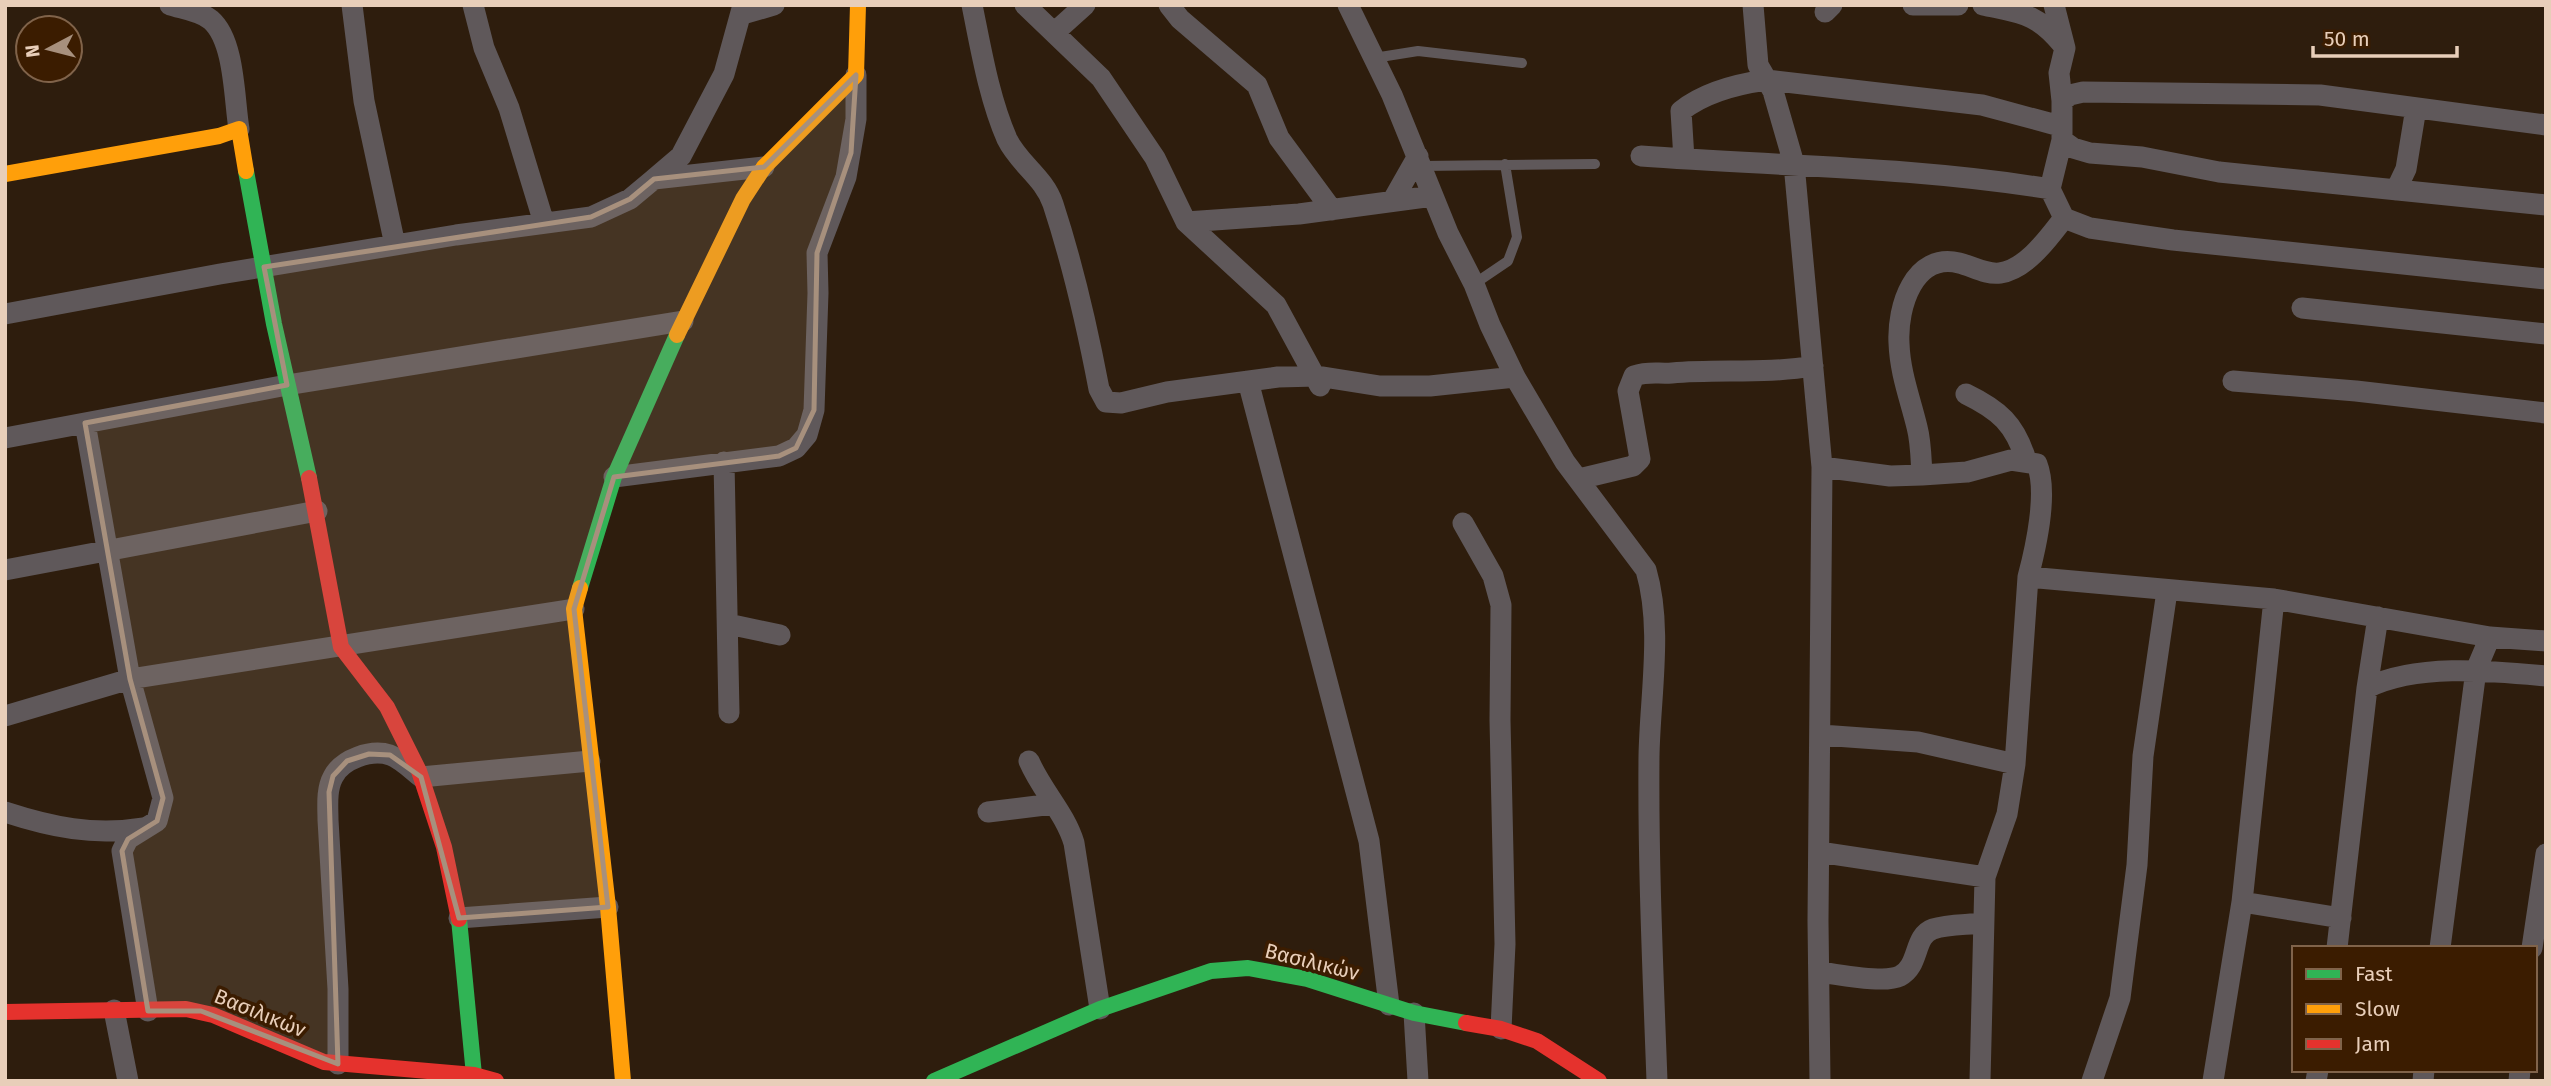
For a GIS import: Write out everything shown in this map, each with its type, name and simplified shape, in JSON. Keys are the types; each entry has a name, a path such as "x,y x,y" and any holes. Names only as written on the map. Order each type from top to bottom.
{"street":[{"path":"170,5 198,13 211,20 219,31 229,56 264,267 287,386 317,511 341,647 387,707 421,777 444,847 459,918 474,1075"},
{"path":"352,5 364,101 395,245"},
{"path":"473,5 484,48 509,108 544,223"},
{"path":"5,314 121,290 395,245 591,217 630,199 681,156 724,74 743,9 774,5"},
{"path":"614,477 779,456 796,448 807,435 814,410 817,253 849,165 856,119 858,5"},
{"path":"972,5 1008,140 1024,164 1040,179 1052,201 1082,298 1099,389 1106,401 1121,404 1167,392 1248,381 1380,386 1441,385 1515,377"},
{"path":"1025,5 1101,78 1171,186 1186,222 1276,305 1319,384"},
{"path":"1055,32 1085,5"},
{"path":"1169,5 1180,19 1257,85 1279,138 1332,211"},
{"path":"1348,5 1420,161 1448,233 1515,377 1565,462 1646,570 1651,588 1648,853 1657,1081"},
{"path":"1753,5 1754,47 1758,65 1767,80 1786,128 1794,164 1822,467 1820,1081"},
{"path":"1913,5 1958,5"},
{"path":"1983,5 2034,18 2047,25 2065,48"},
{"path":"2054,5 2065,48 2059,73 2061,133 2050,190 2064,218 2090,228 2173,240 2546,279"},
{"path":"623,1081 608,907 573,609 614,477 683,321 743,199 764,167 856,75"},
{"path":"1684,159 1681,111 1692,102 1741,84 1767,80 1982,105 2061,133 2073,148 2090,153 2142,157 2219,173 2546,205"},
{"path":"2062,102 2070,95 2110,90 2320,95 2546,125"},
{"path":"2396,190 2406,169 2417,108"},
{"path":"5,174 219,136 239,129"},
{"path":"1641,156 1794,164 2000,180 2050,190"},
{"path":"1393,200 1420,161"},
{"path":"654,179 764,167"},
{"path":"1186,222 1332,211 1433,196"},
{"path":"1922,475 1918,430 1903,384 1899,342 1901,307 1913,285 1924,267 1940,260 1987,272 2010,270 2044,245 2064,218"},
{"path":"2302,308 2546,334"},
{"path":"5,438 287,386 683,321"},
{"path":"1579,479 1633,466 1640,458 1628,391 1634,376 1650,371 1668,374 1709,370 1786,371 1813,366"},
{"path":"1248,381 1369,841 1389,1005"},
{"path":"2233,381 2356,391 2546,413"},
{"path":"1966,394 1995,408 2020,440 2026,460"},
{"path":"85,423 130,679 163,798 157,821 128,839 122,851 148,1011"},
{"path":"1822,467 1890,476 1922,475 1968,472 2011,460 2026,460 2037,464 2041,476 2037,538 2028,577 2015,764 2007,814 1985,877 1980,1081"},
{"path":"724,462 729,713"},
{"path":"5,570 317,511"},
{"path":"1463,523 1493,576 1501,605 1500,720 1505,944 1501,1030"},
{"path":"2028,577 2274,599 2490,637 2546,641"},
{"path":"2092,1081 2120,998 2137,865 2143,756 2167,591"},
{"path":"2213,1081 2242,902 2274,599"},
{"path":"5,716 130,679 573,609"},
{"path":"2337,946 2367,688 2378,617"},
{"path":"728,624 780,635"},
{"path":"2440,946 2476,670 2490,637"},
{"path":"2367,688 2384,680 2476,670 2546,676"},
{"path":"1821,735 1918,742 2015,764"},
{"path":"329,1069 338,989 328,820 329,792 333,776 347,761 369,754 390,755 421,777 590,761"},
{"path":"1029,761 1040,787 1069,825 1074,842 1100,1009"},
{"path":"988,812 1053,804"},
{"path":"5,812 43,824 88,831 113,833 144,827"},
{"path":"1819,852 1985,877"},
{"path":"2532,946 2546,854"},
{"path":"2242,902 2341,918"},
{"path":"459,918 608,907"},
{"path":"1819,972 1890,979 1902,975 1911,967 1922,936 1933,929 1982,923"},
{"name":"Βασιλικών","path":"934,1081 1100,1009 1211,971 1248,968 1279,972 1414,1013 1501,1030 1536,1041 1599,1081"},
{"path":"114,1010 128,1081"},
{"name":"Βασιλικών","path":"5,1012 201,1011 329,1069 474,1075 496,1081"},
{"path":"1414,1013 1418,1081"}],"lane":[{"path":"1374,58 1418,51 1522,62"},
{"path":"1420,161 1595,164"},
{"path":"1474,284 1508,261 1517,237 1505,164"}],"highlighted area":[{"path":"856,75 851,153 817,253 814,410 796,448 779,456 614,477 574,609 608,907 459,918 421,777 390,755 369,754 347,761 333,776 329,792 338,1064 201,1011 148,1011 122,851 128,839 157,821 163,798 130,679 85,423 287,385 264,267 591,217 630,199 654,179 764,167"}],"traffic: fast":[{"path":"246,171 274,324 309,478"},
{"path":"580,588 614,477 677,335"},
{"path":"459,919 474,1075"},
{"path":"934,1081 1100,1009 1211,971 1248,968 1307,979 1414,1013 1466,1023"}],"traffic: slow":[{"path":"677,335 743,199 764,167 856,75 858,5"},
{"path":"5,174 219,136 239,129 246,171"},
{"path":"580,588 574,609 608,907 623,1081"}],"traffic: jam":[{"path":"309,478 341,647 387,707 419,771 444,847 459,919"},
{"path":"5,1012 186,1009 213,1015 324,1062 474,1075 496,1081"},
{"path":"1466,1023 1501,1029 1537,1041 1599,1081"}]}
